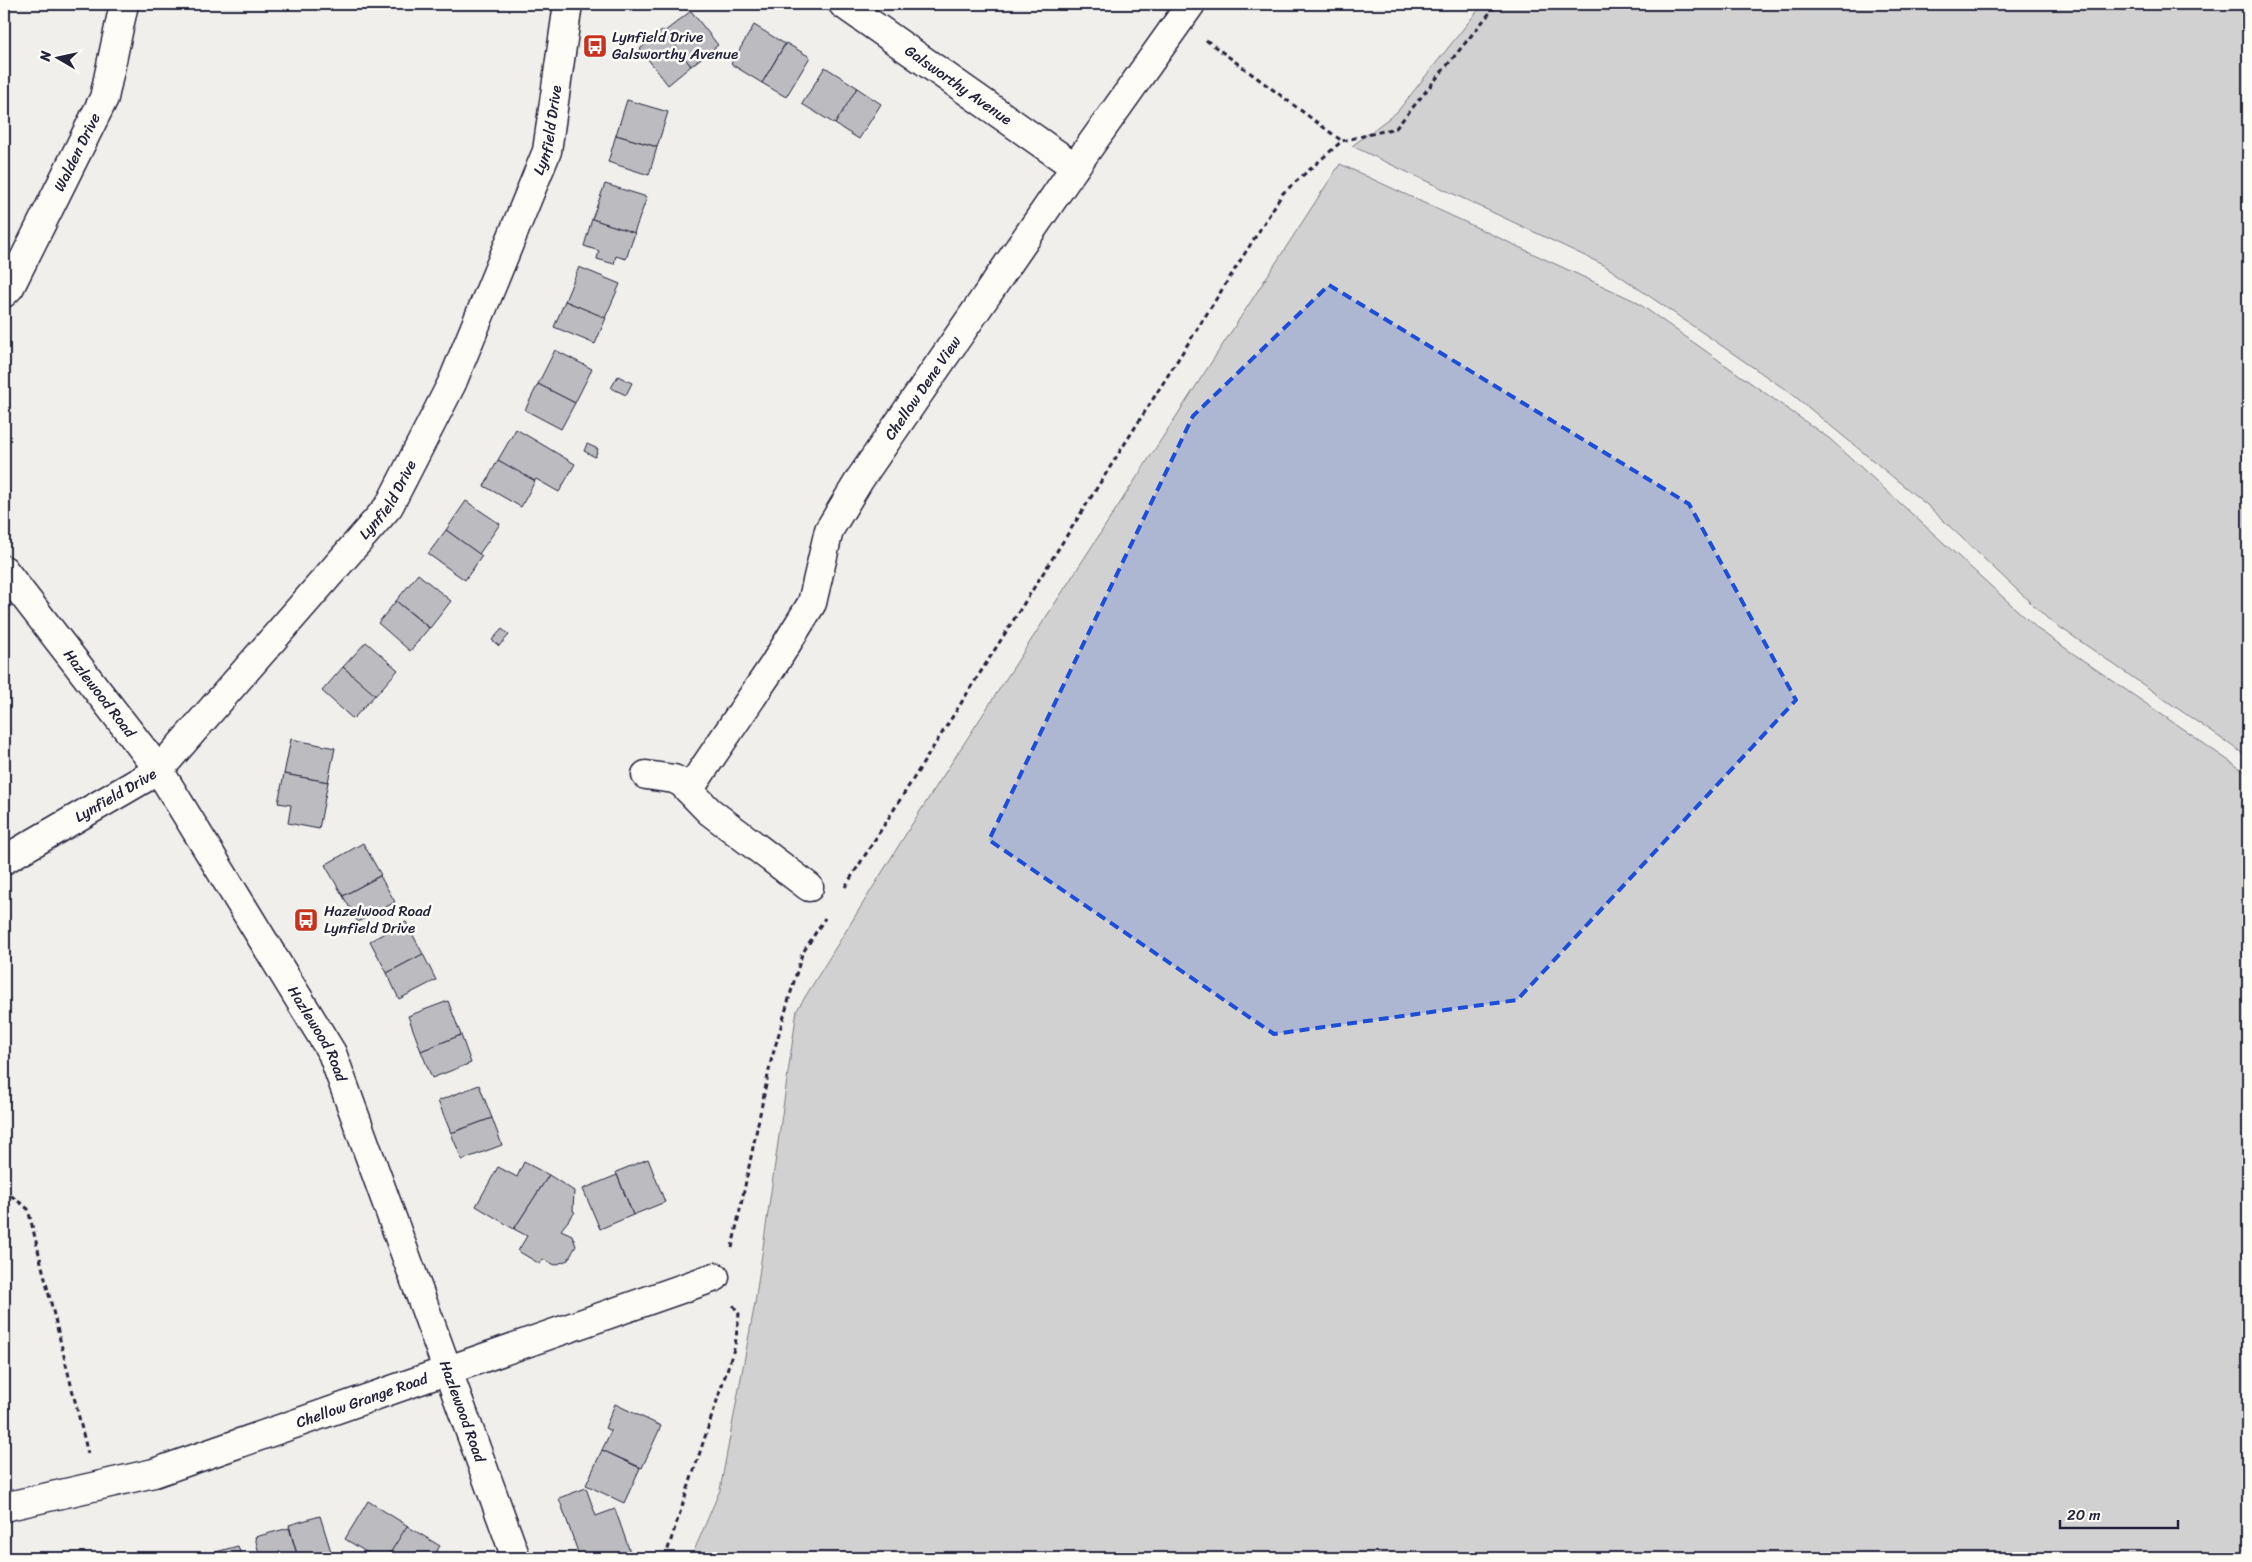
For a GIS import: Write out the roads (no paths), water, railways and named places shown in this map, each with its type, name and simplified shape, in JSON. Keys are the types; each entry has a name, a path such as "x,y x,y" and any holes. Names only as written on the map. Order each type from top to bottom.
{"street":[{"name":"Walden Drive","path":"4,292 10,286 104,98 124,4"},
{"name":"Lynfield Drive","path":"4,860 159,770 389,506 452,383 546,151 568,4"},
{"name":"Galsworthy Avenue","path":"843,4 1075,167"},
{"name":"Chellow Dene View","path":"689,790 812,603 829,530 860,479 1075,167 1186,12"},
{"name":"Hazlewood Road","path":"4,570 159,770 332,1053 516,1558"},
{"path":"646,775 674,779 689,790 709,810 809,887"},
{"name":"Chellow Grange Road","path":"4,1507 154,1473 447,1369 715,1277"}],"place":[{"name":"Lynfield Drive Galsworthy Avenue","path":"595,46"},
{"name":"Hazelwood Road Lynfield Drive","path":"306,920"}]}
